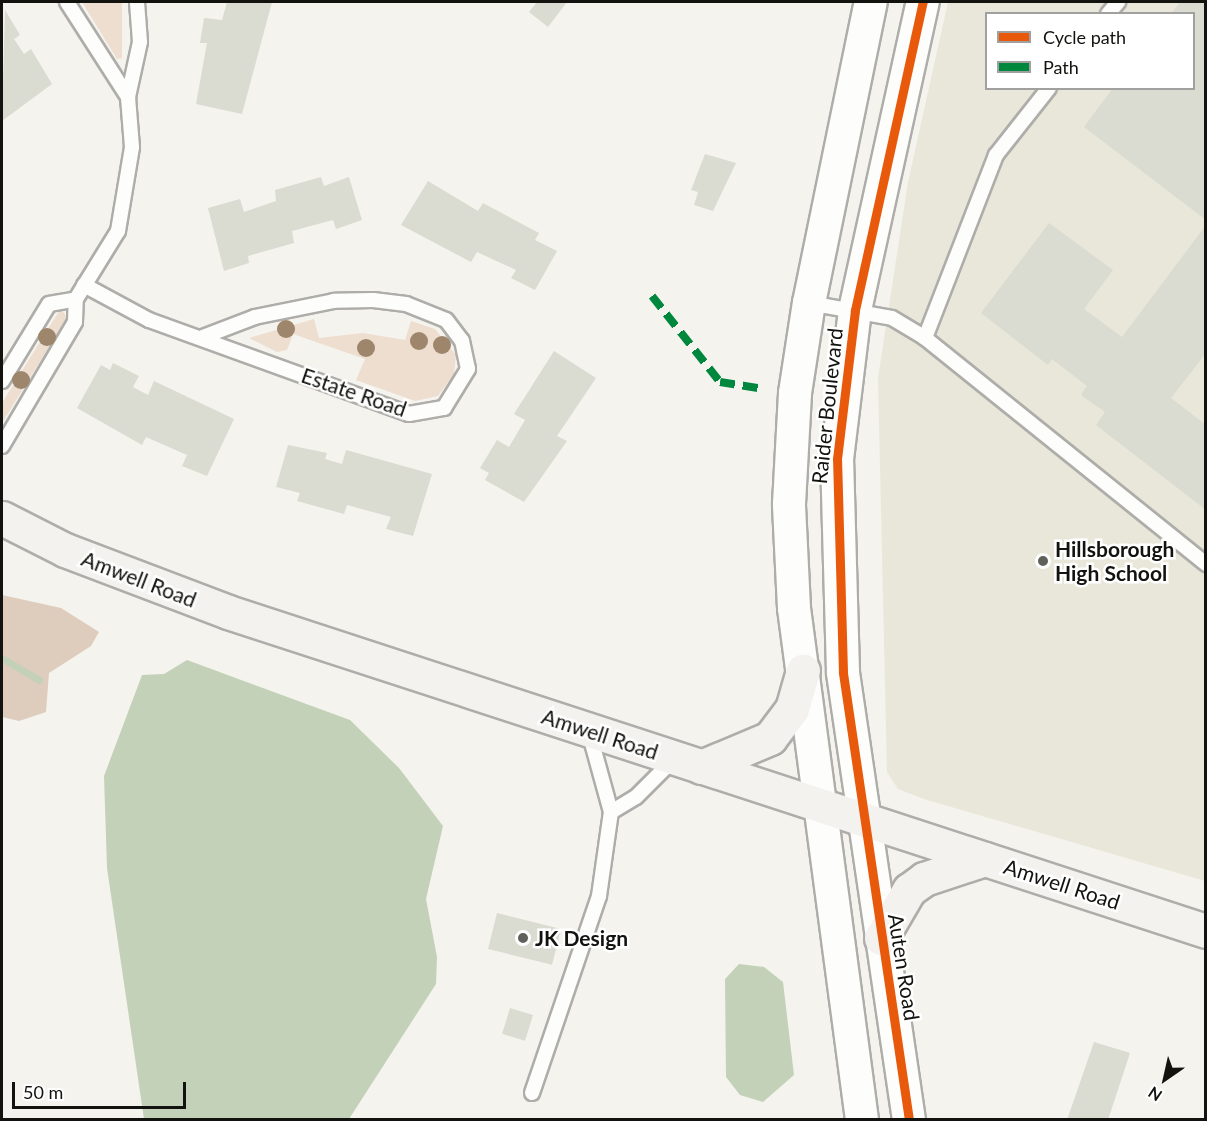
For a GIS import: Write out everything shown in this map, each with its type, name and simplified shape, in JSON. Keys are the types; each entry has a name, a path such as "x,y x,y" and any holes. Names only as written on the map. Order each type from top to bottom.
{"main road":[{"name":"Amwell Road","path":"2,518 146,583 688,763 1206,931"},
{"path":"688,763 770,738 792,709 803,671"},
{"path":"881,938 909,890 924,879 985,860"}],"street":[{"name":"Raider Boulevard","path":"819,805 803,671 789,492 809,303 871,2"},
{"name":"Raider Boulevard","path":"863,820 843,672 836,562 839,420 855,310 923,2"},
{"path":"819,805 862,1119"},
{"name":"Auten Road","path":"863,820 909,1119"}],"lane":[{"path":"67,2 128,97"},
{"path":"2,446 75,322 76,298 118,231 128,188 128,97 140,42 137,2"},
{"path":"925,338 996,155 1047,90"},
{"name":"Estate Road","path":"84,285 149,320 203,337 409,414 444,408 468,369 462,341 446,320 406,304 374,300 333,301 255,317 203,337"},
{"path":"2,381 49,304 76,298"},
{"path":"809,303 892,318 925,338 1206,564"},
{"path":"532,1093 599,896 611,812 588,730"},
{"path":"611,812 688,763"}],"shaded area":[{"path":"82,2 122,2 122,58 117,59"},
{"name":"Hillsborough High School","path":"948,2 1205,2 1205,881 924,799 898,789 887,772 878,378 908,182"},
{"path":"61,308 67,318 2,423 2,403"},
{"path":"314,319 319,338 363,333 405,340 411,321 435,329 456,355 454,374 438,396 415,401 356,380 365,359 293,334 287,350 277,352 249,338"},
{"path":"2,595 61,608 99,632 91,646 49,673 46,712 19,721 2,717"},
{"path":"187,660 350,720 399,768 443,826 426,899 437,957 436,984 349,1119 144,1119 107,868 104,776 142,675 164,674"},
{"path":"739,964 764,967 783,982 794,1075 763,1102 740,1095 726,1077 725,979"}],"building":[{"path":"227,2 272,2 242,114 196,104 207,43 200,43 204,18 222,20"},
{"path":"537,2 567,2 548,27 529,12"},
{"path":"1180,2 1206,2 1206,220 1084,127 1112,90 1195,90 1195,12 1172,12"},
{"path":"5,10 20,35 14,39 24,54 31,49 52,84 2,121"},
{"path":"705,154 736,163 713,211 694,205 698,192 691,190"},
{"path":"321,177 324,186 349,177 362,220 336,229 333,220 292,231 294,243 248,256 249,263 224,271 208,208 240,199 244,212 276,201 275,190"},
{"path":"428,181 478,211 483,203 539,233 535,240 557,251 535,290 511,278 516,270 477,252 471,262 401,225"},
{"name":"Hillsborough High School","path":"1049,223 1113,270 1084,309 1122,337 1206,225 1206,353 1171,398 1206,425 1206,510 1096,425 1105,412 1081,395 1087,386 1052,359 1048,365 981,313"},
{"path":"554,351 596,378 557,436 567,441 524,502 485,480 489,473 480,468 497,440 509,447 525,420 514,414"},
{"path":"113,363 139,376 133,387 148,395 154,381 234,419 207,476 182,466 187,455 146,437 142,445 77,408 101,365 110,370"},
{"path":"288,445 327,453 325,459 342,464 346,450 432,474 413,536 386,529 391,517 347,505 344,514 297,501 300,493 276,487"},
{"name":"JK Design","path":"497,913 561,929 552,965 488,949"},
{"path":"510,1008 533,1015 525,1041 502,1034"},
{"path":"1094,1042 1130,1053 1108,1120 1067,1120"}],"waterway":[{"path":"2,658 39,680"}],"marked path":[{"path":"652,296 720,382 764,389"}],"cycle path":[{"path":"909,1120 843,672 837,459 855,310 923,2"}],"place":[{"name":"Hillsborough High School","path":"1043,561"},
{"name":"JK Design","path":"523,938"}]}
